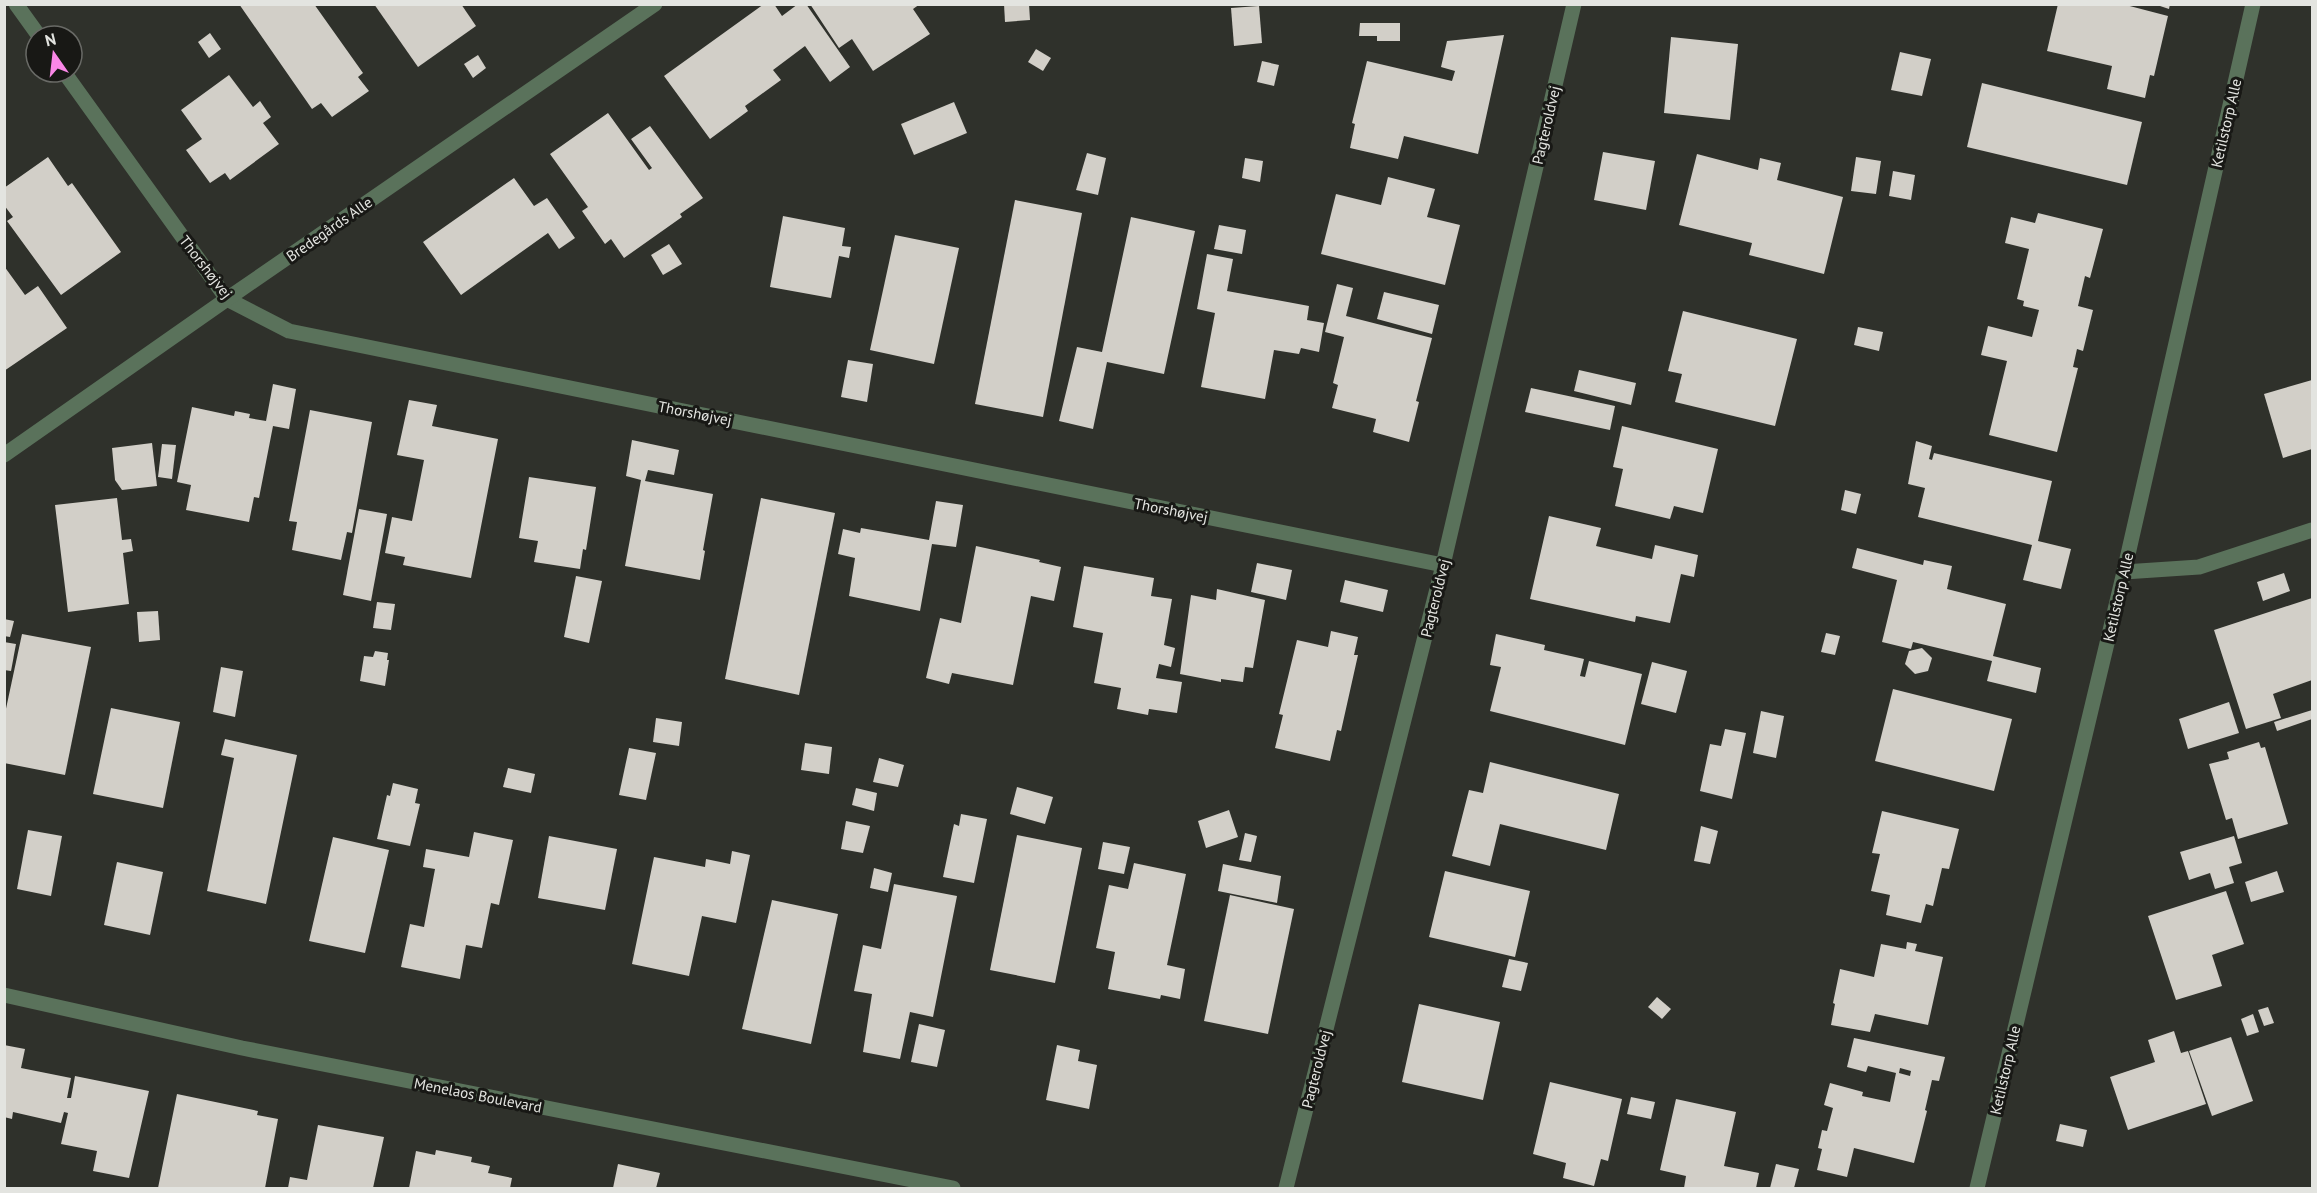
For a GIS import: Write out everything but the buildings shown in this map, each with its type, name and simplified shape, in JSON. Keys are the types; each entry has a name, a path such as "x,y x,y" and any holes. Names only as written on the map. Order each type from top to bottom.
{"street":[{"path":"16,4 30,24"},
{"name":"Bredegårds Alle","path":"4,455 226,299 655,4"},
{"name":"Pagteroldvej","path":"1286,1188 1443,565 1574,4"},
{"name":"Ketilstorp Alle","path":"1977,1188 2124,572 2253,4"},
{"name":"Thorshøjvej","path":"73,84 226,299 289,331 1443,565"},
{"path":"2124,572 2199,567 2313,530"},
{"name":"Menelaos Boulevard","path":"4,995 254,1050 953,1188"}]}
